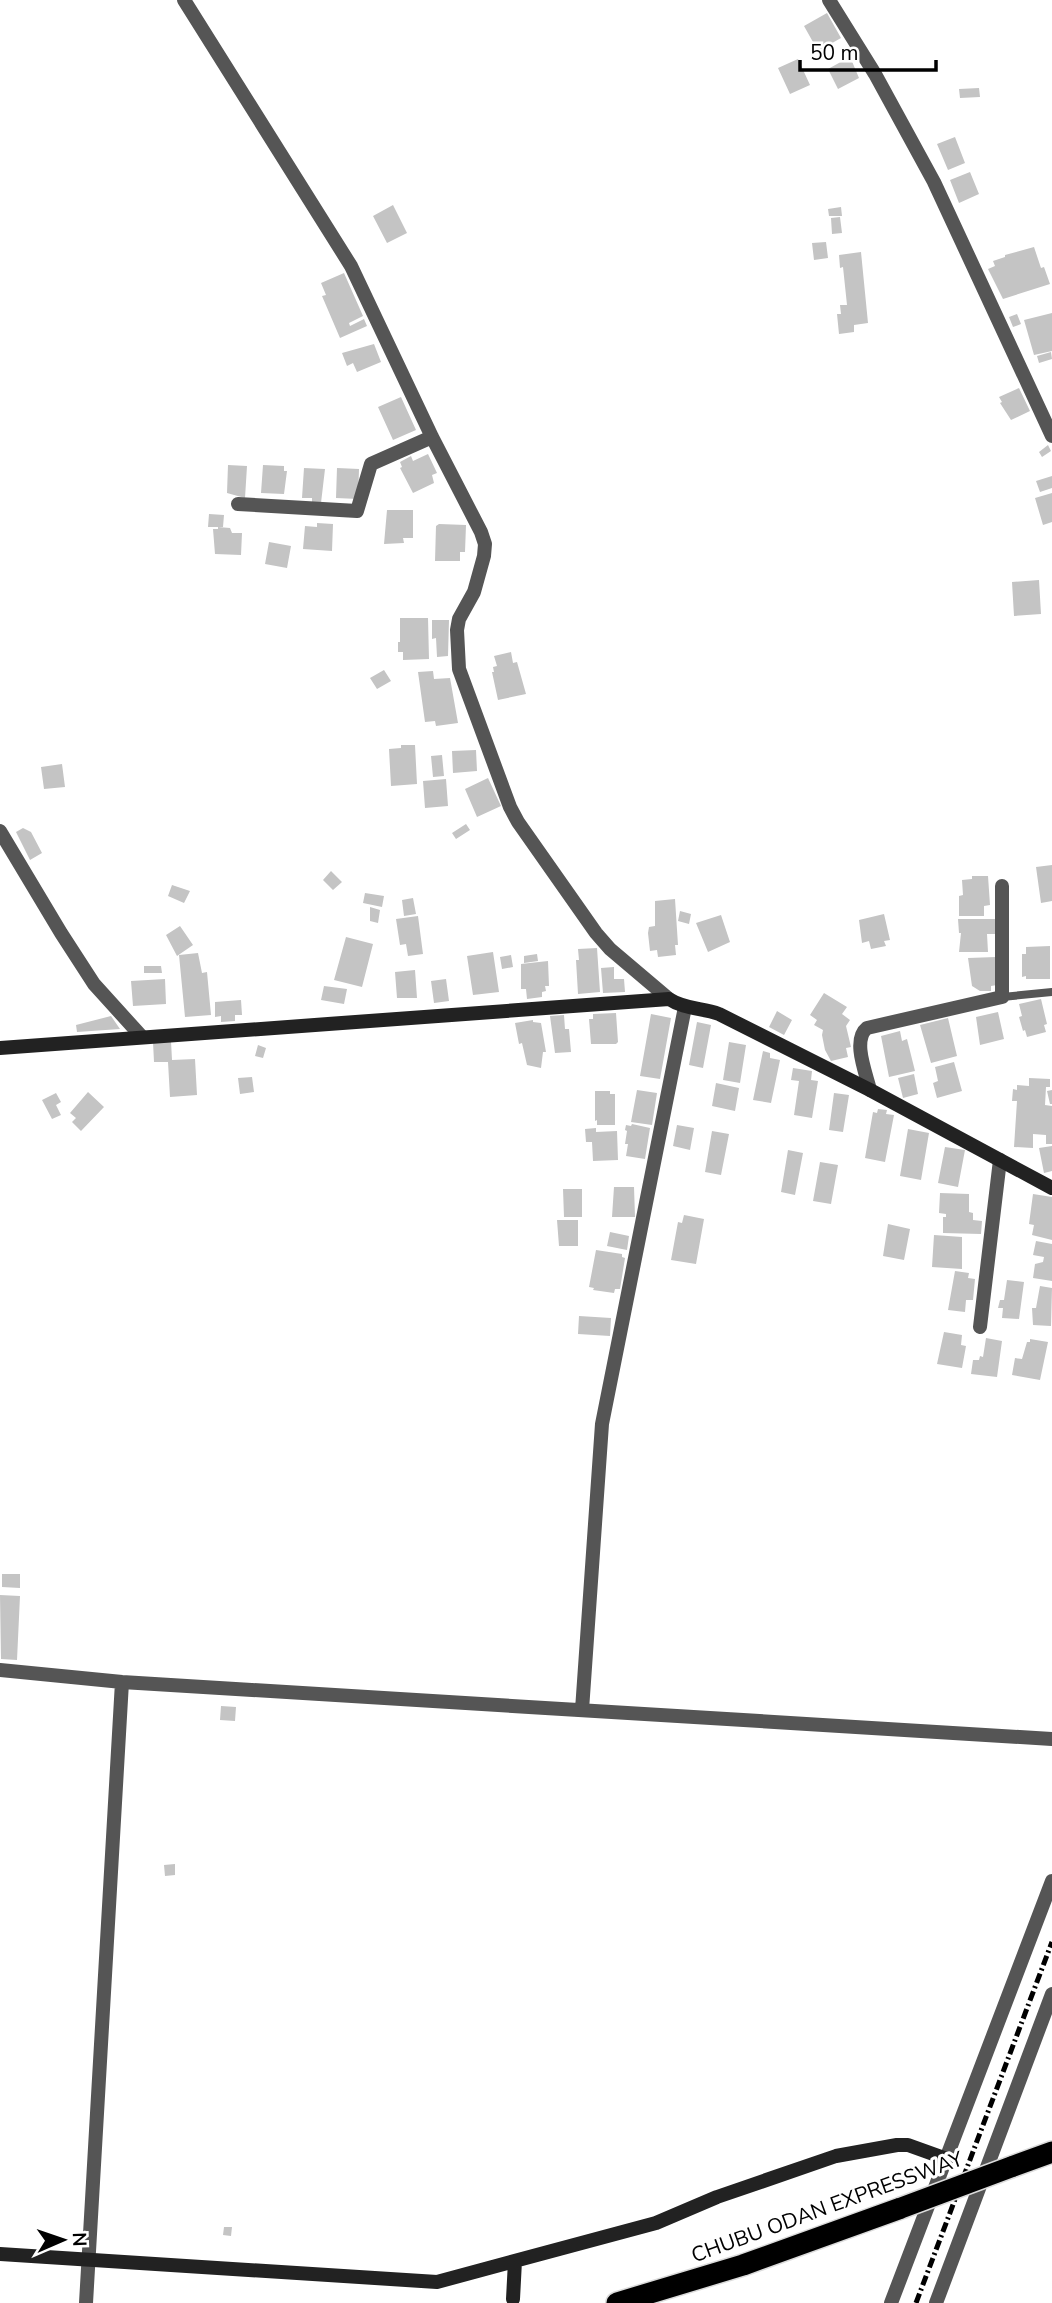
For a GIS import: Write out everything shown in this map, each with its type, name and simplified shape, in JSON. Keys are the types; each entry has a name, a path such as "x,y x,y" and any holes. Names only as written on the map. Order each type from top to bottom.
{"highway":[{"name":"CHUBU ODAN EXPRESSWAY","path":"617,2303 743,2265 1052,2152"}],"street":[{"path":"184,0 351,266 432,438 481,532 485,544 484,556 474,593 459,619 457,630 459,669 510,807 596,933 610,949 669,999 685,1007 702,1008 719,1014 870,1090 1052,1188"},
{"path":"829,0 875,74 934,182 1052,436"},
{"path":"238,504 357,511 371,464 432,438"},
{"path":"0,831 94,984 142,1037"},
{"path":"870,1090 859,1041 862,1032 867,1028 1002,997 1003,886"},
{"path":"0,1048 669,999"},
{"path":"582,1710 602,1424 685,1007"},
{"path":"981,1327 1000,1160"},
{"path":"0,1670 122,1682 1052,1740"},
{"path":"86,2303 122,1682"},
{"path":"891,2303 1052,1881"},
{"path":"936,2303 1052,1994"},
{"path":"0,2254 437,2282 656,2224 717,2197 836,2156 908,2145 947,2159"},
{"path":"513,2299 515,2261"}],"lane":[{"path":"1002,997 1052,992"}],"building":[{"path":"827,13 841,38 818,51 804,26"},
{"path":"848,58 851,59 859,78 838,89 828,69"},
{"path":"798,59 810,85 790,94 778,68"},
{"path":"979,88 980,97 960,98 959,89"},
{"path":"955,137 965,163 948,170 937,144"},
{"path":"970,172 979,194 959,203 950,180"},
{"path":"393,205 407,233 387,243 373,216"},
{"path":"841,207 842,216 829,216 828,209"},
{"path":"840,217 842,233 832,234 831,218"},
{"path":"826,242 828,258 814,260 812,243"},
{"path":"1034,247 1050,284 1003,299 988,269 995,266 993,261 1005,255"},
{"path":"861,252 868,323 854,325 854,332 839,334 837,314 841,314 840,305 847,305 839,255"},
{"path":"344,273 363,316 349,323 350,326 364,319 367,326 340,338 322,296 326,295 321,283"},
{"path":"1052,313 1052,351 1034,355 1024,320"},
{"path":"1017,314 1021,324 1013,327 1009,317"},
{"path":"374,344 381,362 357,372 353,363 347,366 342,353"},
{"path":"1051,352 1052,359 1039,363 1037,356"},
{"path":"1019,388 1030,411 1011,420 999,397"},
{"path":"401,397 416,430 393,440 378,407"},
{"path":"1048,445 1051,451 1042,457 1039,452"},
{"path":"428,454 437,473 432,475 434,483 413,493 400,468 400,462 411,456 413,461"},
{"path":"228,465 247,466 245,498 227,493"},
{"path":"263,465 284,466 284,471 287,471 284,494 261,493"},
{"path":"304,468 325,469 321,503 312,502 312,498 302,498"},
{"path":"337,468 359,469 358,499 336,498"},
{"path":"1052,476 1052,488 1040,492 1036,481"},
{"path":"1052,493 1052,522 1043,525 1035,498"},
{"path":"387,510 413,510 413,538 403,538 404,543 384,544"},
{"path":"209,514 224,515 223,527 208,527"},
{"path":"317,523 333,524 332,551 303,549 305,526 317,527"},
{"path":"466,525 465,552 460,552 460,561 435,561 436,526"},
{"path":"230,528 232,533 242,533 241,555 215,554 213,529"},
{"path":"269,542 291,546 287,568 265,564"},
{"path":"1039,580 1041,614 1014,616 1012,582"},
{"path":"400,618 428,618 429,659 403,660 403,652 398,652"},
{"path":"432,620 449,620 448,656 437,657 436,638 432,639"},
{"path":"511,652 513,663 517,662 526,694 498,700 492,672 493,667 497,666 494,656"},
{"path":"384,670 391,681 377,689 370,678"},
{"path":"433,671 434,679 450,678 458,723 436,726 435,721 425,722 418,672"},
{"path":"401,745 415,745 417,784 391,786 389,749 401,748"},
{"path":"476,750 477,771 453,773 452,751"},
{"path":"442,755 444,776 433,777 431,756"},
{"path":"62,764 65,787 44,789 41,767"},
{"path":"488,778 501,806 477,817 465,789"},
{"path":"446,779 448,806 425,808 423,781"},
{"path":"466,824 470,830 456,839 452,833"},
{"path":"23,828 31,832 42,853 30,860 16,832"},
{"path":"1052,865 1052,901 1041,903 1036,867"},
{"path":"331,871 342,882 333,890 323,880"},
{"path":"972,876 988,876 990,905 984,906 984,916 959,916 959,896 963,895 962,880 972,879"},
{"path":"172,885 190,891 184,903 168,896"},
{"path":"365,893 384,896 382,907 363,903"},
{"path":"413,898 416,914 404,916 402,900"},
{"path":"675,899 678,945 675,945 676,955 658,957 657,950 650,951 648,933 649,927 655,926 655,901"},
{"path":"370,907 380,910 378,923 370,921"},
{"path":"680,911 691,914 689,924 678,921"},
{"path":"884,914 890,940 884,941 886,946 871,949 869,941 862,943 859,920"},
{"path":"721,915 730,942 708,952 696,923"},
{"path":"418,916 423,954 408,956 406,944 400,945 396,919"},
{"path":"958,919 996,919 996,934 987,934 988,952 959,952 961,933"},
{"path":"180,926 193,945 177,956 166,935"},
{"path":"346,937 373,944 362,987 334,980"},
{"path":"1050,946 1050,979 1022,977 1022,954 1026,954 1026,947"},
{"path":"597,948 600,992 578,994 578,949"},
{"path":"493,952 499,992 473,995 467,956"},
{"path":"198,953 202,973 207,972 211,1015 185,1017 179,955"},
{"path":"537,954 538,961 524,963 524,956"},
{"path":"511,955 513,967 502,969 500,957"},
{"path":"996,957 997,985 991,986 991,991 980,991 972,986 968,958"},
{"path":"548,961 549,986 545,986 546,991 542,992 542,997 527,999 526,989 521,989 521,964"},
{"path":"144,966 161,966 162,973 144,973"},
{"path":"614,967 614,979 624,979 625,992 603,993 601,968"},
{"path":"415,970 417,998 397,998 395,972"},
{"path":"165,979 166,1004 133,1006 131,981"},
{"path":"446,979 449,1001 434,1003 431,981"},
{"path":"324,986 347,989 344,1004 321,1000"},
{"path":"824,993 847,1007 842,1014 850,1020 846,1026 851,1047 846,1048 848,1057 831,1061 825,1050 823,1030 814,1025 817,1020 810,1015"},
{"path":"1041,999 1047,1024 1044,1025 1046,1032 1027,1037 1019,1017 1022,1016 1019,1004"},
{"path":"241,1000 242,1015 235,1015 235,1021 221,1022 221,1016 215,1017 215,1002"},
{"path":"777,1011 792,1020 784,1035 769,1027"},
{"path":"998,1012 1004,1039 980,1045 976,1017"},
{"path":"616,1013 618,1042 591,1044 589,1019 593,1019 593,1014"},
{"path":"651,1014 671,1018 660,1079 640,1076"},
{"path":"564,1015 565,1029 569,1029 571,1052 555,1053 550,1016"},
{"path":"111,1016 120,1029 77,1032 76,1025"},
{"path":"948,1018 957,1056 931,1063 920,1025"},
{"path":"533,1020 541,1023 546,1052 543,1052 541,1068 527,1065 515,1023"},
{"path":"697,1022 711,1025 703,1068 689,1065"},
{"path":"900,1031 902,1041 907,1039 915,1071 889,1077 881,1036"},
{"path":"171,1041 172,1060 195,1059 197,1095 170,1097 168,1062 154,1062 153,1042"},
{"path":"729,1042 746,1045 740,1083 723,1080"},
{"path":"258,1045 266,1048 263,1058 255,1056"},
{"path":"763,1051 770,1053 770,1058 780,1060 771,1103 753,1100"},
{"path":"954,1062 962,1091 937,1098 933,1083 938,1081 935,1067"},
{"path":"793,1068 812,1071 811,1080 818,1081 812,1118 794,1115 799,1081 791,1080"},
{"path":"914,1074 918,1094 903,1098 898,1078"},
{"path":"252,1077 254,1092 240,1094 238,1078"},
{"path":"1029,1078 1050,1079 1050,1087 1046,1087 1045,1105 1052,1106 1052,1144 1046,1144 1046,1135 1033,1134 1033,1148 1014,1147 1017,1101 1012,1101 1013,1089 1017,1090 1017,1085 1029,1086"},
{"path":"716,1083 739,1088 735,1111 712,1106"},
{"path":"637,1090 657,1093 652,1125 631,1122"},
{"path":"1052,1090 1052,1104 1050,1104 1047,1091"},
{"path":"595,1091 610,1091 610,1094 615,1094 615,1125 597,1125"},
{"path":"88,1092 104,1107 81,1131 72,1122 76,1118 70,1113"},
{"path":"56,1093 61,1102 56,1105 61,1115 52,1119 42,1100"},
{"path":"834,1093 849,1095 843,1132 829,1130"},
{"path":"878,1109 887,1110 886,1114 894,1115 885,1162 865,1158 873,1112 877,1113"},
{"path":"626,1125 650,1128 645,1159 626,1156 628,1144 625,1144 625,1130"},
{"path":"677,1125 694,1128 690,1150 673,1146"},
{"path":"596,1128 596,1132 617,1131 618,1160 593,1161 592,1142 586,1142 585,1129"},
{"path":"908,1129 929,1133 921,1180 900,1176"},
{"path":"712,1131 729,1134 721,1175 705,1172"},
{"path":"1052,1146 1052,1171 1044,1173 1039,1148"},
{"path":"945,1147 965,1150 958,1187 938,1183"},
{"path":"788,1150 803,1153 795,1195 781,1192"},
{"path":"820,1162 838,1165 831,1204 813,1201"},
{"path":"614,1187 634,1187 635,1217 612,1217"},
{"path":"563,1189 582,1189 582,1217 564,1217"},
{"path":"940,1193 969,1194 969,1212 973,1213 973,1220 982,1221 981,1234 943,1233 943,1217 946,1217 946,1214 939,1213"},
{"path":"1033,1194 1052,1197 1052,1240 1032,1235 1034,1225 1029,1224"},
{"path":"684,1215 704,1219 696,1264 671,1260 678,1222 682,1223"},
{"path":"557,1220 578,1220 578,1246 559,1246"},
{"path":"888,1224 910,1229 904,1260 883,1256"},
{"path":"610,1232 629,1236 627,1250 607,1246"},
{"path":"934,1235 962,1237 962,1269 932,1267"},
{"path":"1036,1241 1052,1244 1052,1281 1033,1278 1035,1264 1043,1262 1044,1257 1033,1255"},
{"path":"596,1250 622,1254 625,1258 620,1289 615,1289 614,1293 589,1287"},
{"path":"955,1271 969,1273 968,1278 975,1279 973,1300 966,1300 965,1312 948,1310"},
{"path":"1007,1280 1024,1282 1019,1319 1002,1318 1003,1308 998,1308 1000,1300 1004,1300"},
{"path":"1040,1286 1052,1288 1051,1326 1033,1325 1032,1308 1036,1308"},
{"path":"579,1316 611,1318 610,1336 578,1334"},
{"path":"944,1332 962,1335 961,1345 966,1346 962,1368 937,1364"},
{"path":"986,1338 1002,1341 997,1377 971,1374 973,1360 983,1357"},
{"path":"1030,1339 1048,1342 1040,1380 1012,1375 1015,1358 1022,1359"},
{"path":"2,1574 20,1574 20,1588 2,1587"},
{"path":"0,1595 20,1596 17,1660 1,1659"},
{"path":"221,1706 236,1707 235,1721 220,1720"},
{"path":"175,1864 175,1875 165,1876 164,1865"},
{"path":"224,2227 232,2227 231,2236 223,2235"}],"railway":[{"path":"916,2303 1052,1942"}]}
